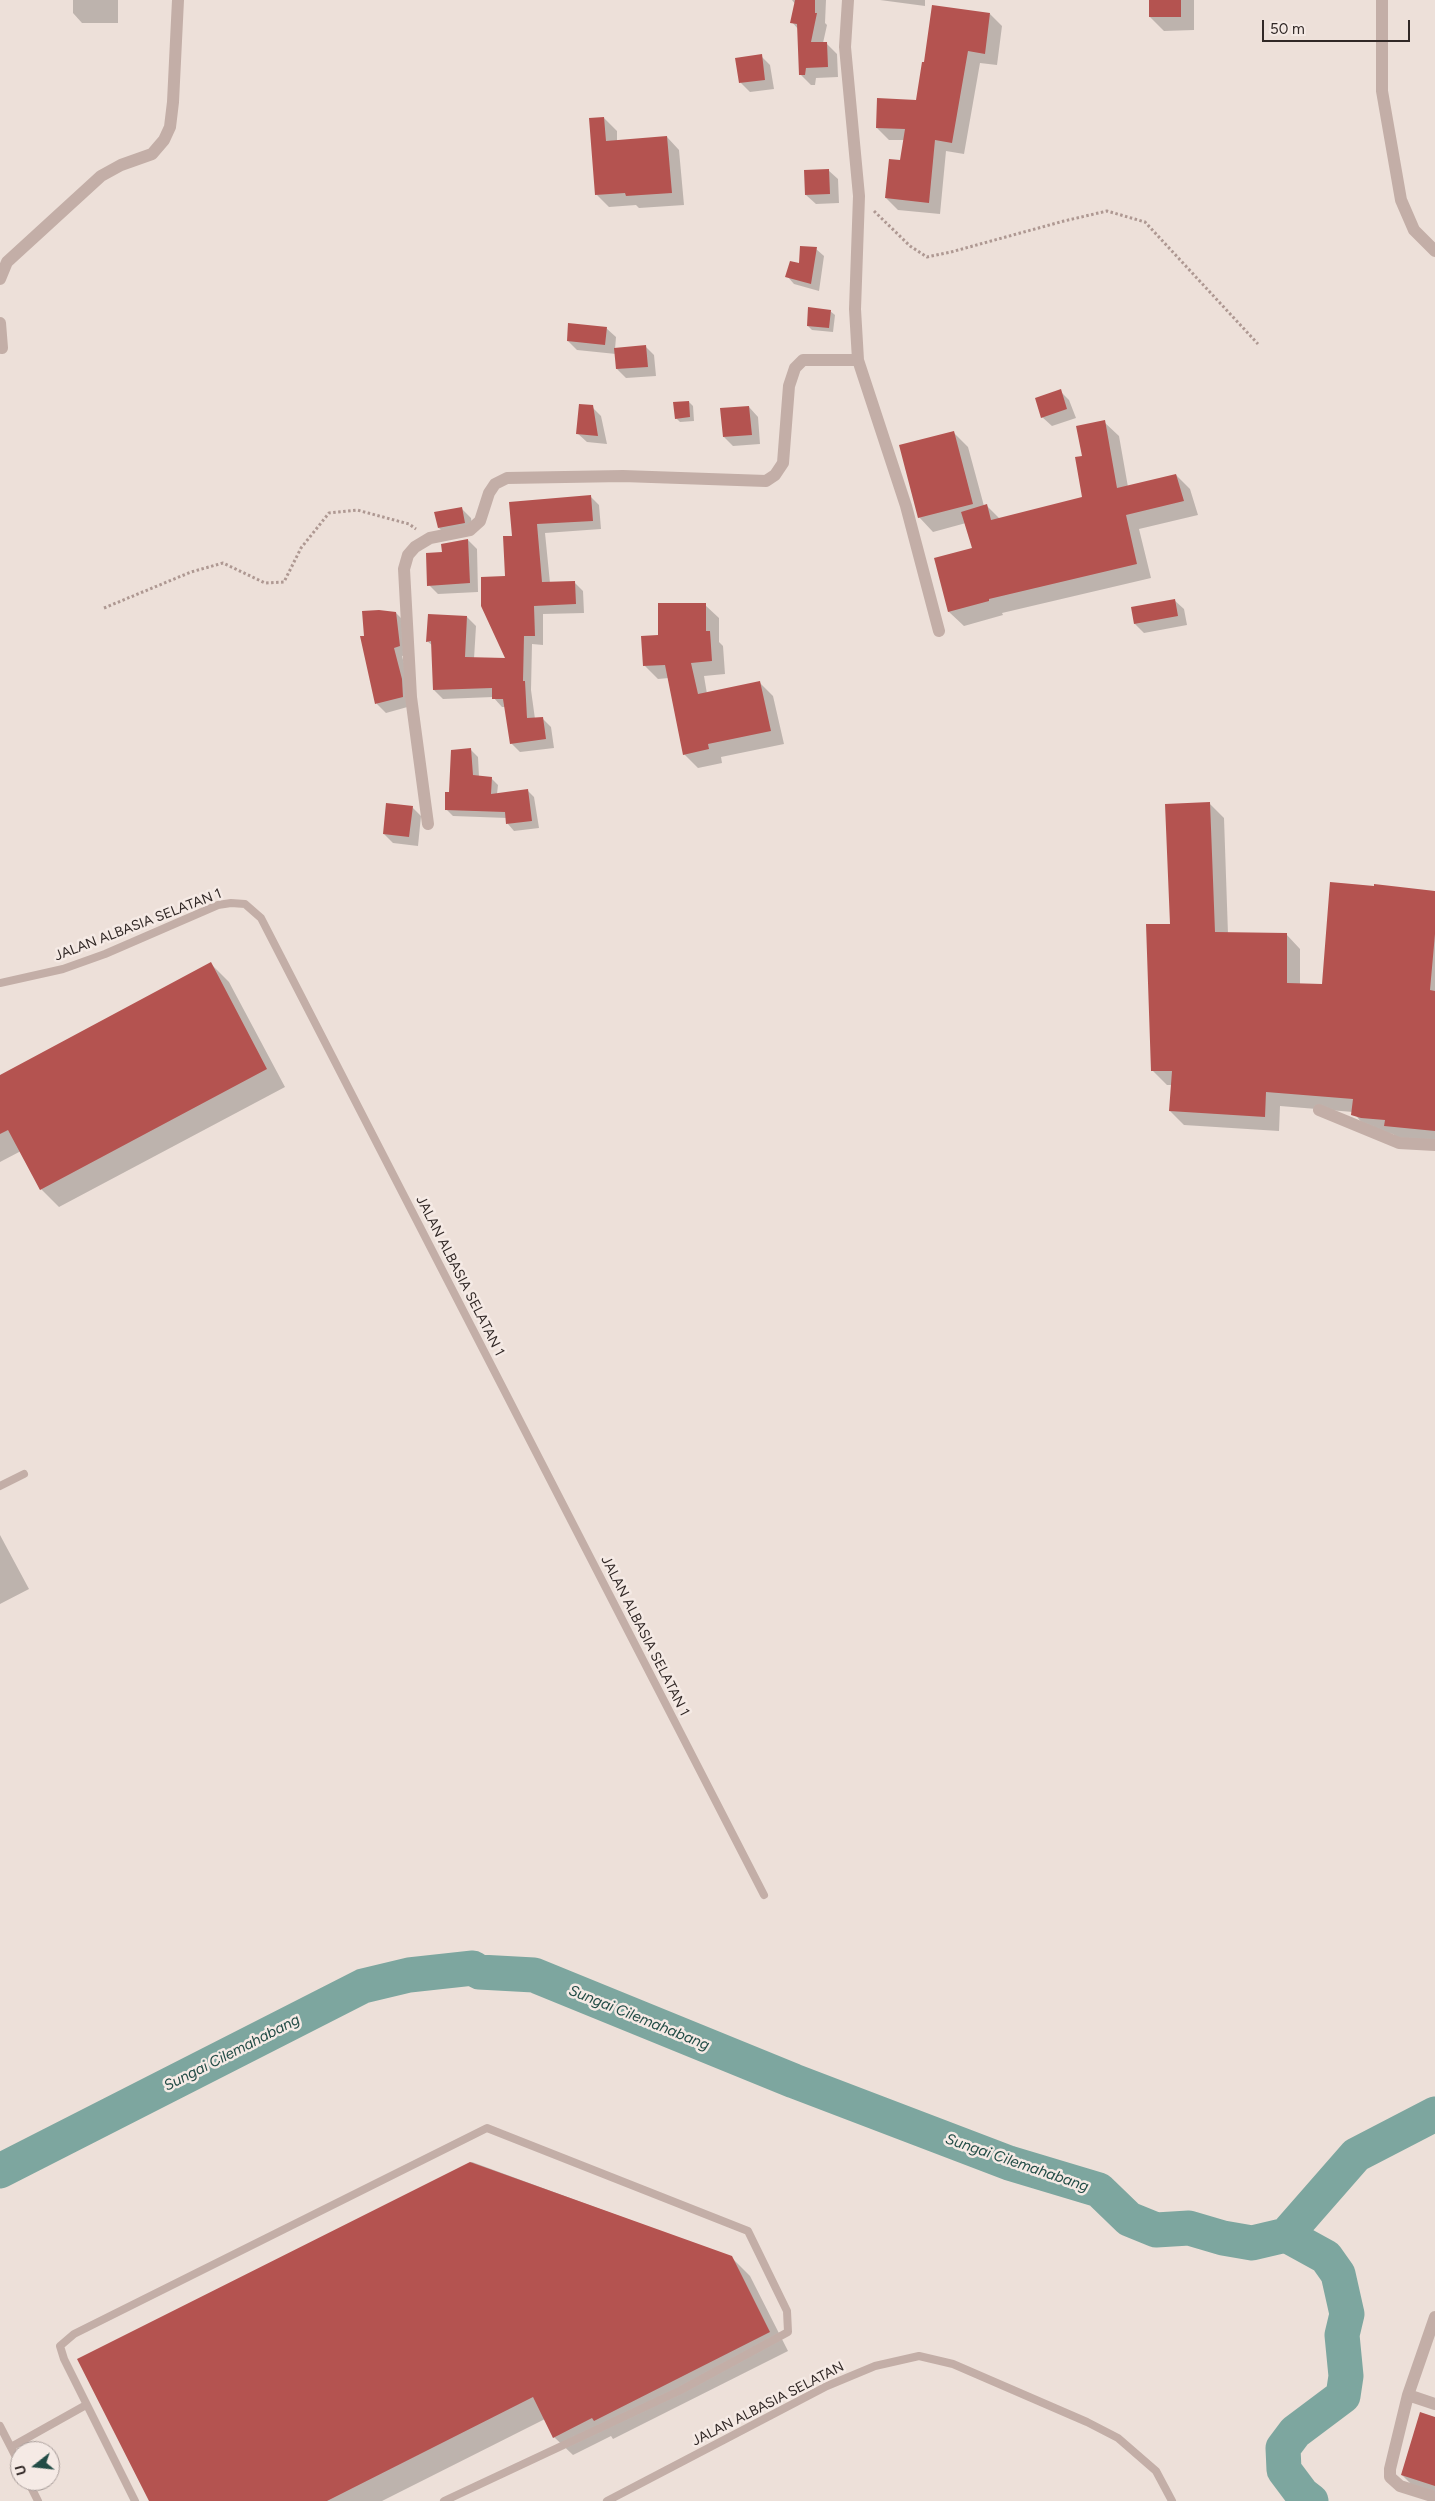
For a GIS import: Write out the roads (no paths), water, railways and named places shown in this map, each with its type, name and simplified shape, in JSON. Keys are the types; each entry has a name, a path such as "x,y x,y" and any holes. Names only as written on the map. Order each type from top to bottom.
{"street":[{"path":"0,279 7,262 101,176 121,165 152,154 164,140 170,127 173,102 178,0"},
{"path":"848,0 845,48 859,196 855,309 858,360 906,506 939,631"},
{"path":"1382,0 1382,91 1401,200 1414,230 1435,251"},
{"path":"0,323 2,348"},
{"path":"428,824 411,697 404,569 408,555 415,546 430,538 470,530 480,521 492,488 495,484 507,478 623,476 766,481 776,475 783,463 789,386 795,368 803,360 858,360"},
{"path":"1319,1110 1399,1143 1435,1145"},
{"path":"1435,2318 1408,2395 1390,2469 1390,2476 1400,2486 1435,2497"},
{"path":"1408,2395 1435,2404"}],"lane":[{"name":"JALAN ALBASIA SELATAN 1","path":"0,983 63,969 105,954 218,905 231,903 245,904 261,918 764,1895"},
{"path":"0,1486 24,1474"},
{"path":"135,2501 64,2360 60,2346 74,2334 487,2128 748,2231 787,2311 788,2332 681,2390 444,2501"},
{"name":"JALAN ALBASIA SELATAN","path":"606,2501 827,2386 875,2366 919,2356 953,2364 1087,2422 1118,2438 1156,2471 1172,2501"},
{"path":"22,2441 86,2405"},
{"path":"0,2426 10,2445"}],"waterway":[{"name":"Sungai Cilemahabang","path":"0,2171 363,1986 409,1975 473,1968 479,1972 534,1975 794,2081 1009,2163 1099,2190 1129,2219 1156,2230 1189,2228 1223,2238 1252,2243 1286,2235"},
{"path":"1286,2235 1356,2155 1435,2114"},
{"path":"1286,2235 1326,2257 1338,2274 1347,2314 1342,2335 1346,2376 1343,2396 1295,2432 1283,2448 1284,2470 1302,2494 1311,2501"}]}
